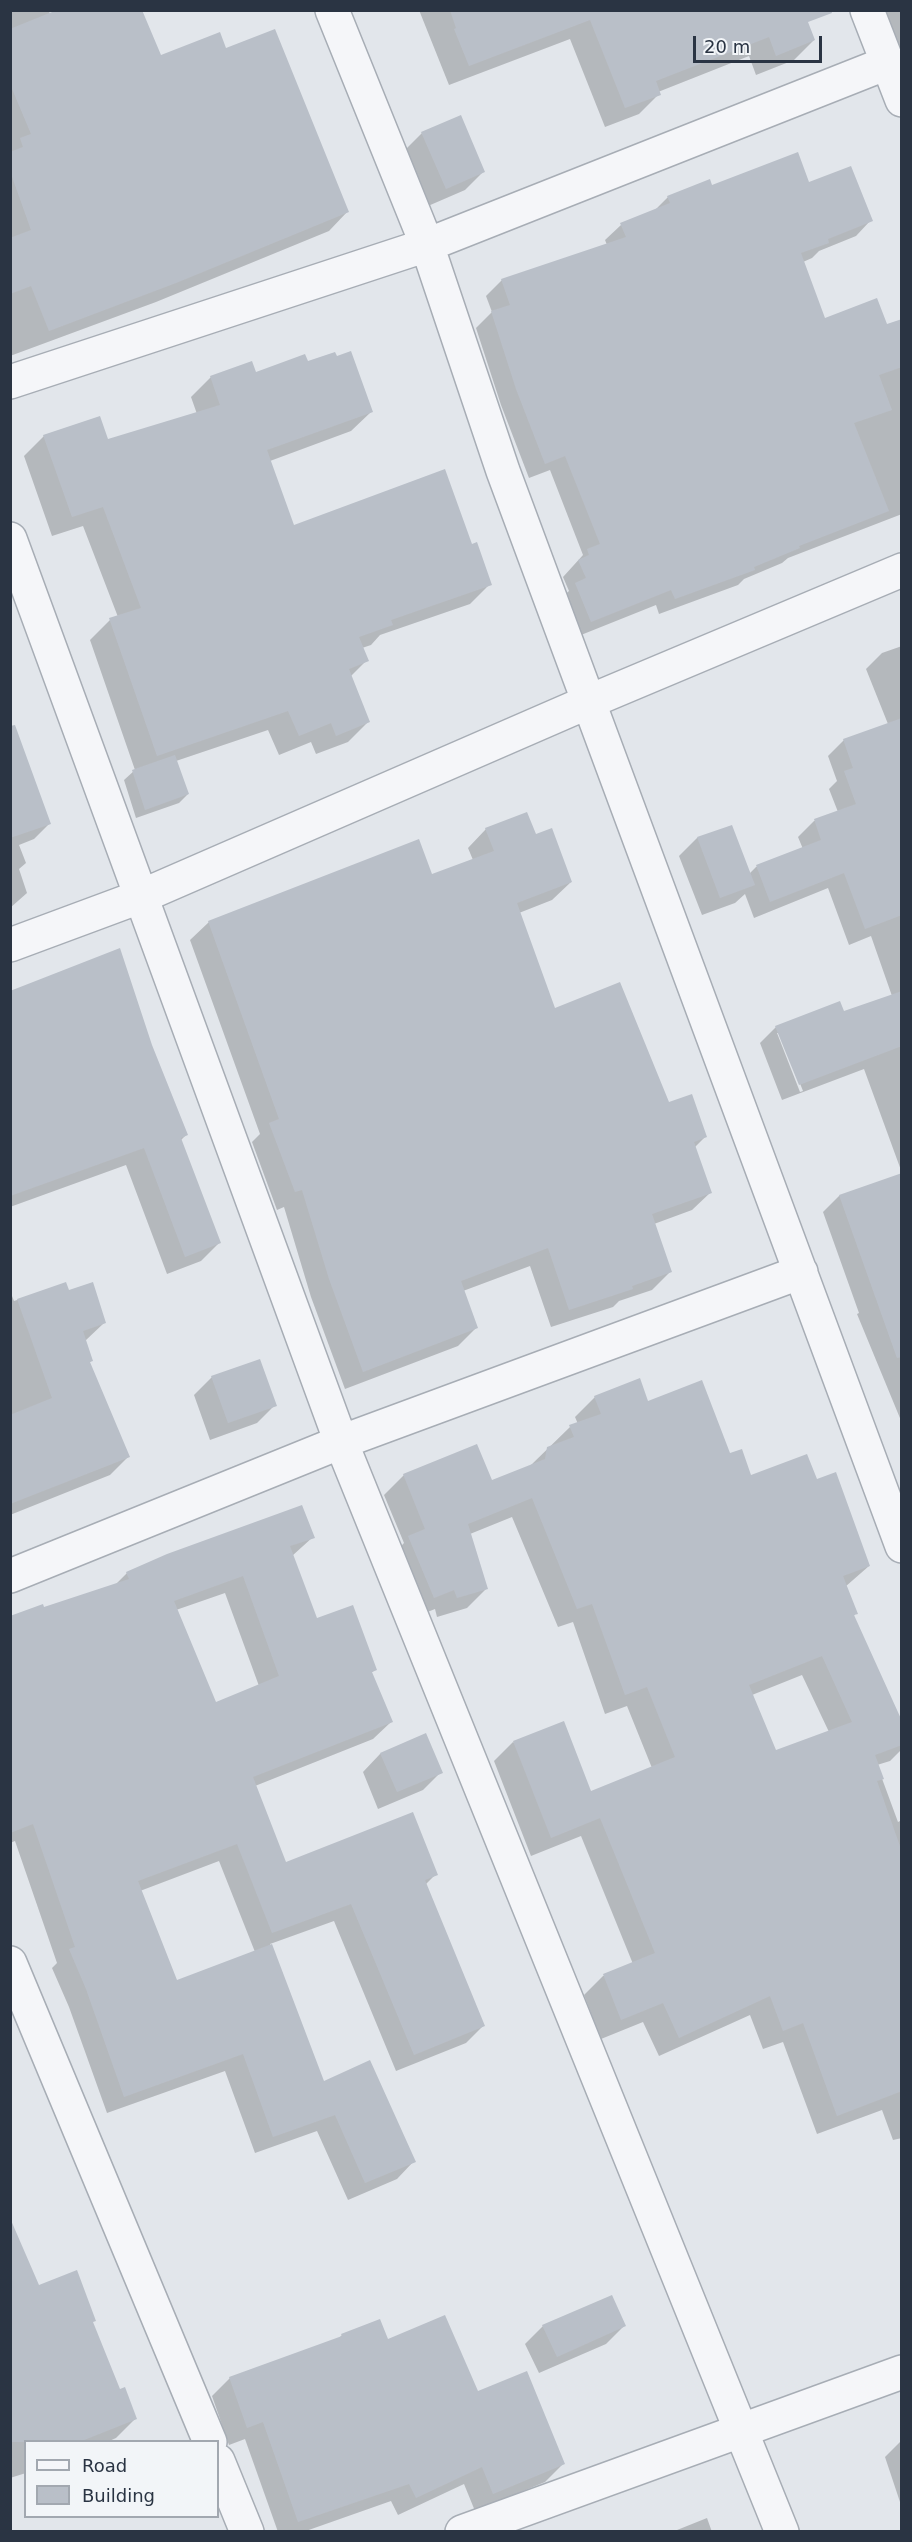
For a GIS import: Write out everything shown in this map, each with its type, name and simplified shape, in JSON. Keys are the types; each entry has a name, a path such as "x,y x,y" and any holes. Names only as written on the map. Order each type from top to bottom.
{"street":[{"path":"332,10 427,245 503,471 900,1540"},
{"path":"867,10 902,99"},
{"path":"10,382 427,245 887,63"},
{"path":"10,539 341,1442 782,2532"},
{"path":"10,945 142,896 588,702 902,570"},
{"path":"10,1576 341,1442 801,1272"},
{"path":"10,1963 209,2440"},
{"path":"462,2532 902,2372"},
{"path":"219,2463 247,2532"}],"building":[{"path":"57,10 142,10 161,55 220,32 226,48 275,29 349,212 176,283 49,331 31,286 10,294 10,238 31,230 10,171 10,152 23,147 20,138 31,134 10,84 10,29"},
{"path":"450,10 831,10 832,13 808,22 815,40 776,56 769,37 656,81 661,95 625,108 590,20 469,66 454,29 456,28"},
{"path":"461,115 485,172 446,189 421,132"},
{"path":"798,152 809,182 851,166 873,221 828,239 829,243 801,253 825,318 877,298 887,324 902,319 902,367 879,375 892,410 854,423 889,511 799,546 800,548 754,567 755,570 675,599 671,590 591,622 575,583 586,578 578,560 589,555 587,549 600,544 565,456 545,464 516,389 491,311 510,305 501,279 626,237 620,223 670,203 667,196 710,179 712,185"},
{"path":"351,351 373,412 267,450 294,525 445,469 472,544 477,542 492,585 391,620 393,625 359,637 369,661 349,669 370,722 336,736 331,723 299,736 288,711 157,756 109,618 141,608 103,507 72,517 43,435 100,416 108,439 220,405 210,376 252,361 256,372 305,354 308,361 335,352 337,356"},
{"path":"902,718 902,915 865,929 844,873 770,902 756,865 821,840 814,819 856,804 844,771 853,768 843,739"},
{"path":"15,725 51,824 10,838 10,726"},
{"path":"175,755 189,794 145,810 132,770"},
{"path":"527,812 536,834 552,828 572,882 517,903 555,1008 620,982 669,1102 692,1094 707,1137 694,1142 712,1193 652,1214 672,1272 632,1286 633,1289 569,1310 548,1248 461,1281 478,1328 363,1372 329,1279 302,1190 295,1192 269,1123 279,1119 208,921 419,839 432,874 494,851 485,828"},
{"path":"732,825 755,885 720,898 697,837"},
{"path":"120,948 152,1045 188,1135 181,1138 221,1243 185,1257 144,1148 10,1196 10,991"},
{"path":"902,991 902,1046 799,1085 775,1026 840,1001 844,1011"},
{"path":"902,1173 902,1357 897,1358 839,1195"},
{"path":"66,1282 69,1290 93,1282 106,1323 83,1331 93,1361 90,1362 130,1457 10,1504 10,1415 52,1398 17,1299"},
{"path":"260,1359 277,1406 228,1423 211,1376"},
{"path":"640,1378 648,1401 702,1380 730,1453 742,1449 751,1475 807,1454 817,1479 836,1472 870,1566 843,1576 858,1614 854,1615 902,1721 902,1745 875,1755 884,1779 877,1781 902,1852 902,2091 837,2116 803,2023 783,2031 770,1996 679,2038 663,2003 621,2020 603,1974 655,1953 600,1818 551,1838 513,1741 564,1721 591,1791 675,1757 647,1687 625,1695 592,1604 577,1609 532,1498 468,1524 488,1589 457,1598 454,1590 434,1598 408,1536 425,1529 403,1474 477,1444 492,1480 545,1459 547,1447 574,1437 569,1425 601,1414 594,1396","holes":["822,1656 852,1722 776,1750 749,1685"]},
{"path":"302,1505 315,1538 290,1546 317,1618 353,1605 377,1670 372,1672 393,1722 253,1777 286,1862 413,1812 438,1875 425,1880 485,2026 414,2055 351,1904 272,1933 237,1844 138,1881 177,1980 272,1944 324,2081 370,2060 416,2162 365,2183 335,2115 273,2137 243,2054 124,2097 86,1989 69,1949 75,1947 33,1824 10,1833 10,1616 129,1579 126,1572 167,1554","holes":["243,1576 279,1676 216,1702 174,1601"]},
{"path":"426,1733 443,1773 397,1792 380,1753"},
{"path":"10,2218 39,2285 77,2270 96,2321 93,2322 120,2389 125,2387 137,2419 84,2440 10,2442"},
{"path":"612,2295 626,2326 557,2357 542,2325"},
{"path":"445,2315 478,2391 527,2371 565,2464 493,2494 482,2467 416,2498 409,2484 298,2522 263,2422 247,2428 229,2377 342,2336 341,2334 380,2319 388,2339"}]}
